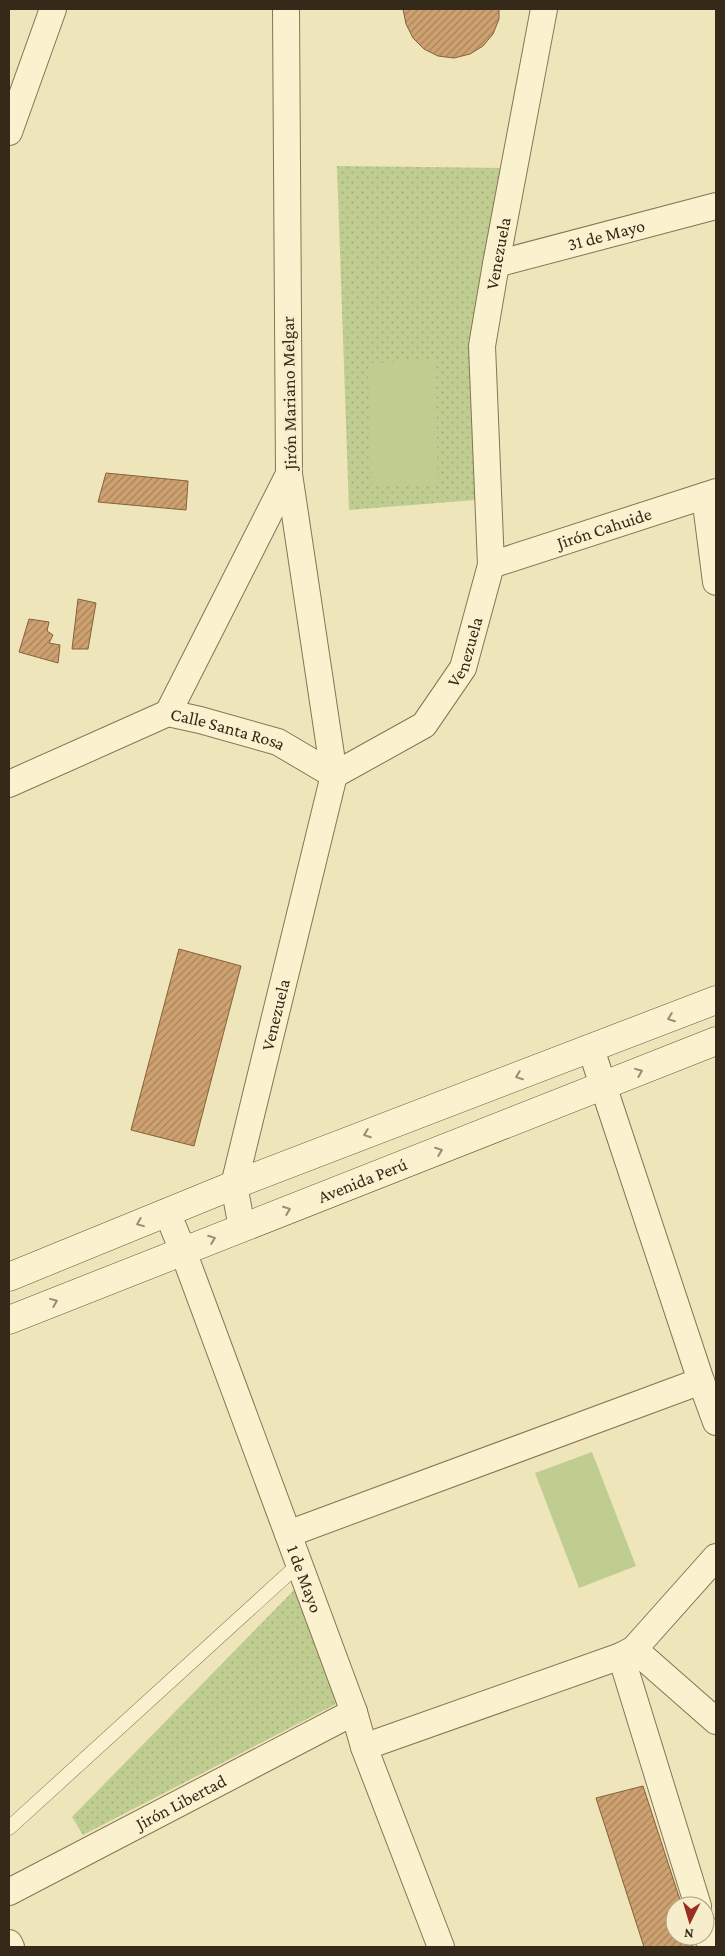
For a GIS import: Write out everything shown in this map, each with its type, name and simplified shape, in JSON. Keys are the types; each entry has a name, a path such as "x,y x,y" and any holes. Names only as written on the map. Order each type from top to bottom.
{"main road":[{"path":"9,1277 234,1185 716,1000"},
{"name":"Avenida Perú","path":"9,1320 716,1041"}],"street":[{"path":"9,132 53,9"},
{"name":"Jirón Mariano Melgar","path":"286,9 289,474 334,775"},
{"name":"Venezuela","path":"242,1228 234,1185 334,775 424,724 463,668 491,565 482,346 544,9"},
{"name":"31 de Mayo","path":"496,264 716,206"},
{"path":"168,714 289,474"},
{"path":"711,494 716,582"},
{"name":"Jirón Cahuide","path":"491,565 711,494"},
{"name":"Calle Santa Rosa","path":"9,784 168,714 200,720 278,742 334,775"},
{"path":"591,1049 700,1380 716,1422"},
{"name":"1 de Mayo","path":"166,1212 183,1251 354,1712 364,1747 442,1947"},
{"path":"288,1534 700,1380"},
{"path":"364,1747 627,1653 716,1557"},
{"path":"627,1653 716,1721"},
{"path":"627,1653 695,1896"},
{"name":"Jirón Libertad","path":"9,1892 354,1712"},
{"path":"9,1943 11,1947"}],"lane":[{"path":"9,1828 299,1564"}],"green space":[{"path":"337,166 504,168 473,325 475,500 349,510"},
{"path":"435,361 438,484 372,486 368,363"},
{"path":"592,1452 636,1566 579,1588 535,1473"},
{"path":"296,1588 340,1702 83,1835 72,1817"}],"building":[{"path":"403,9 499,9 499,19 493,34 483,46 470,54 454,58 438,56 424,49 413,38 406,24"},
{"path":"106,473 188,481 186,510 98,502"},
{"path":"78,599 96,603 88,649 72,649"},
{"path":"29,619 49,622 47,631 53,635 49,643 60,645 58,663 19,652"},
{"path":"179,949 241,966 194,1146 131,1130"},
{"path":"643,1786 679,1896 665,1896 665,1946 693,1947 644,1947 596,1798"}]}
